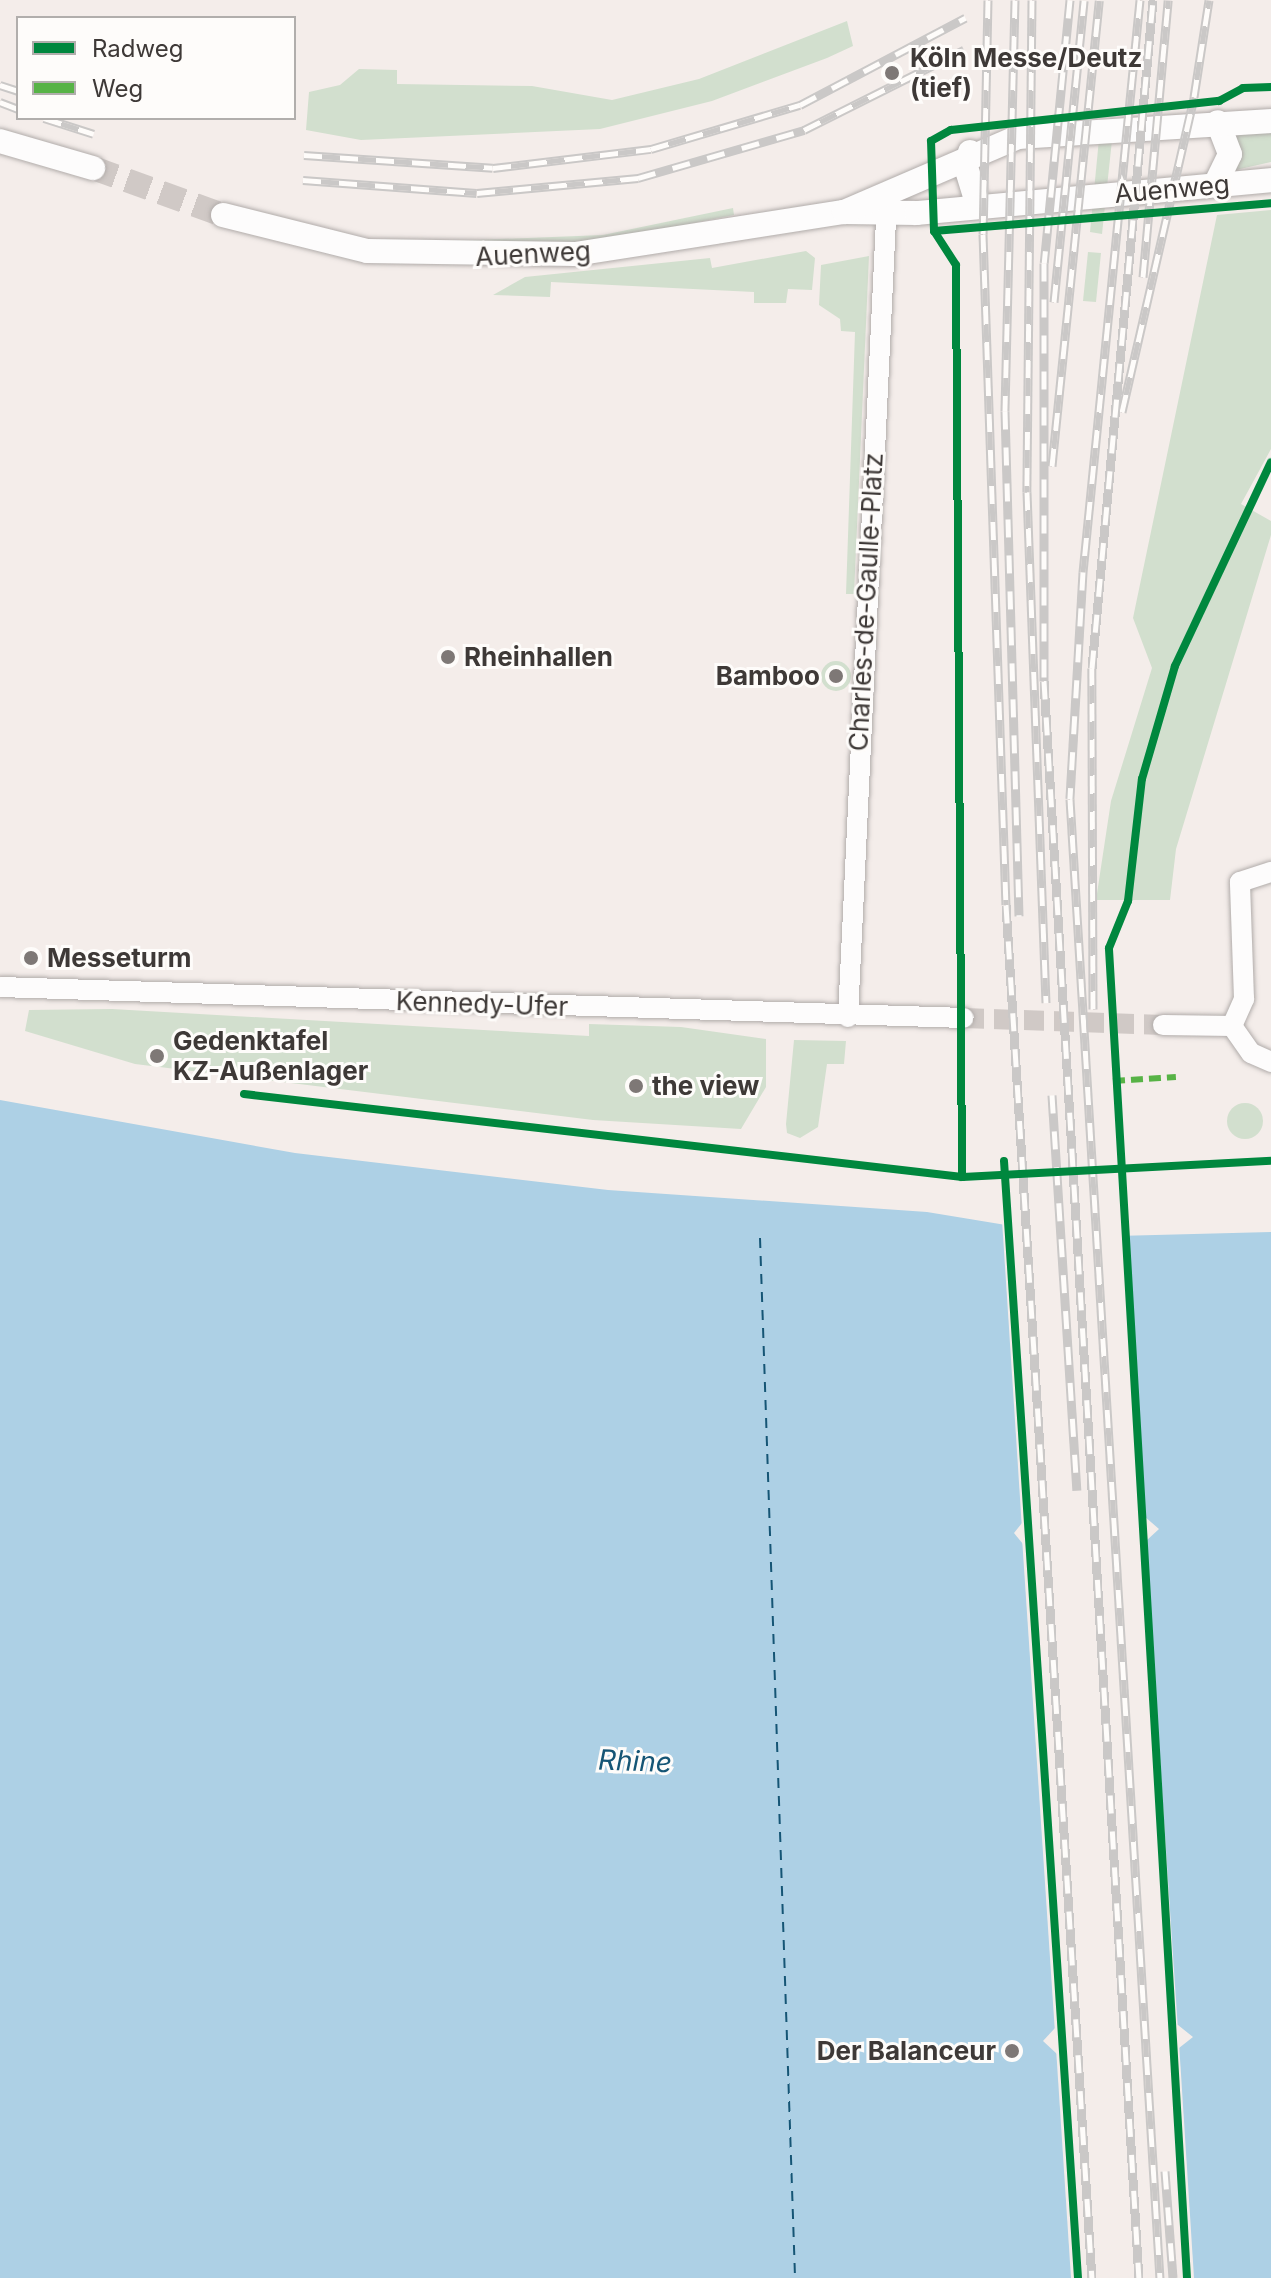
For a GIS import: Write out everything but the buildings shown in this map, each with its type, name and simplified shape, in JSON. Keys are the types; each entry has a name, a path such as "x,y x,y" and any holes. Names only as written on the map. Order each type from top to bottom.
{"street":[{"name":"Auenweg","path":"844,212 970,152 1018,137 1271,121"},
{"path":"1215,185 1230,154 1218,122"},
{"path":"0,141 93,168"},
{"path":"970,152 966,167 978,206"},
{"name":"Auenweg","path":"223,215 367,251 469,258 605,250 844,212 885,215 1271,180"},
{"name":"Charles-de-Gaulle-Platz","path":"848,1017 885,215 890,188"},
{"path":"1232,1026 1244,999 1240,882 1271,872"},
{"name":"Kennedy-Ufer","path":"0,987 848,1017 964,1018"},
{"path":"1163,1025 1232,1026"},
{"path":"1232,1026 1251,1053 1271,1062"}],"green space":[{"path":"847,21 853,46 827,58 712,101 600,129 361,140 306,130 309,92 340,85 359,69 397,70 397,84 532,86 612,100 699,79"},
{"path":"1271,131 1271,162 1231,171 1231,132"},
{"path":"1099,139 1112,140 1102,234 1090,232"},
{"path":"733,208 734,215 598,242 449,241 603,235"},
{"path":"1271,210 1271,449 1241,504 1271,521 1271,535 1176,849 1170,900 1096,900 1111,801 1152,668 1133,618 1217,215"},
{"path":"806,251 815,258 812,290 788,289 786,303 754,303 754,292 551,282 550,297 493,295 525,277 710,258 712,268"},
{"path":"1088,252 1101,253 1096,302 1083,301"},
{"path":"869,256 854,594 846,594 855,332 841,331 840,319 819,305 821,265"},
{"name":"Bamboo","path":"836,661 847,665 851,676 847,687 836,691 825,687 821,676 825,665"},
{"path":"112,1009 589,1036 589,1024 681,1027 766,1039 766,1087 741,1129 593,1120 135,1064 25,1031 29,1010"},
{"path":"794,1040 846,1041 844,1064 827,1064 818,1127 800,1138 787,1133 786,1124"},
{"path":"1245,1103 1258,1108 1263,1121 1258,1134 1245,1139 1232,1134 1227,1121 1232,1108"}],"water":[{"name":"Rhine","path":"0,1100 295,1153 608,1190 927,1212 1078,1237 1271,1232 1271,2278 0,2278","holes":["1144,1516 1159,1529 1146,1541 1023,1544 1014,1533 1022,1523","1178,2025 1193,2037 1179,2048 1057,2054 1043,2041 1055,2028"]}],"pier":[{"path":"1002,1220 1126,1232 1144,1521 1022,1529"},
{"path":"1145,1536 1178,2030 1055,2033 1022,1538"},
{"path":"1179,2043 1194,2278 1071,2278 1056,2048"}],"ferry route":[{"path":"760,1238 795,2278"}],"tunnel":[{"path":"93,168 223,215"},
{"path":"964,1018 1163,1025"}],"railway":[{"path":"988,0 983,234 1006,905 1092,2278"},
{"path":"1015,0 1005,411 1019,916"},
{"path":"1032,0 1027,492 1046,1003"},
{"path":"1070,0 1044,263 1044,681 1139,2278"},
{"path":"1054,302 1084,0"},
{"path":"1052,466 1099,0"},
{"path":"1140,0 1083,572 1070,799 1160,2278"},
{"path":"1093,1009 1092,668 1153,0"},
{"path":"1143,277 1168,0"},
{"path":"1122,412 1194,97 1209,0"},
{"path":"304,155 493,168 651,149 800,105 965,18"},
{"path":"303,180 477,193 638,178 804,130 964,50"},
{"path":"0,85 16,90"},
{"path":"0,102 16,108"},
{"path":"50,120 94,134"},
{"path":"1052,1095 1077,1490"},
{"path":"1165,2171 1173,2278"}],"marked path":[{"path":"1113,1081 1176,1077"}],"cycle path":[{"path":"962,1177 956,265 934,231 931,141 951,130 1219,101 1243,88 1271,87"},
{"path":"934,231 1271,203"},
{"path":"1187,2278 1109,948 1128,901 1142,779 1175,666 1271,462"},
{"path":"244,1094 962,1177 1271,1161"},
{"path":"1004,1161 1078,2278"}],"place":[{"name":"Köln Messe/Deutz (tief)","path":"892,73"},
{"name":"Rheinhallen","path":"448,657"},
{"name":"Bamboo","path":"836,676"},
{"name":"Messeturm","path":"31,958"},
{"name":"Gedenktafel KZ-Außenlager","path":"157,1056"},
{"name":"the view","path":"636,1086"},
{"name":"Der Balanceur","path":"1012,2051"}]}
